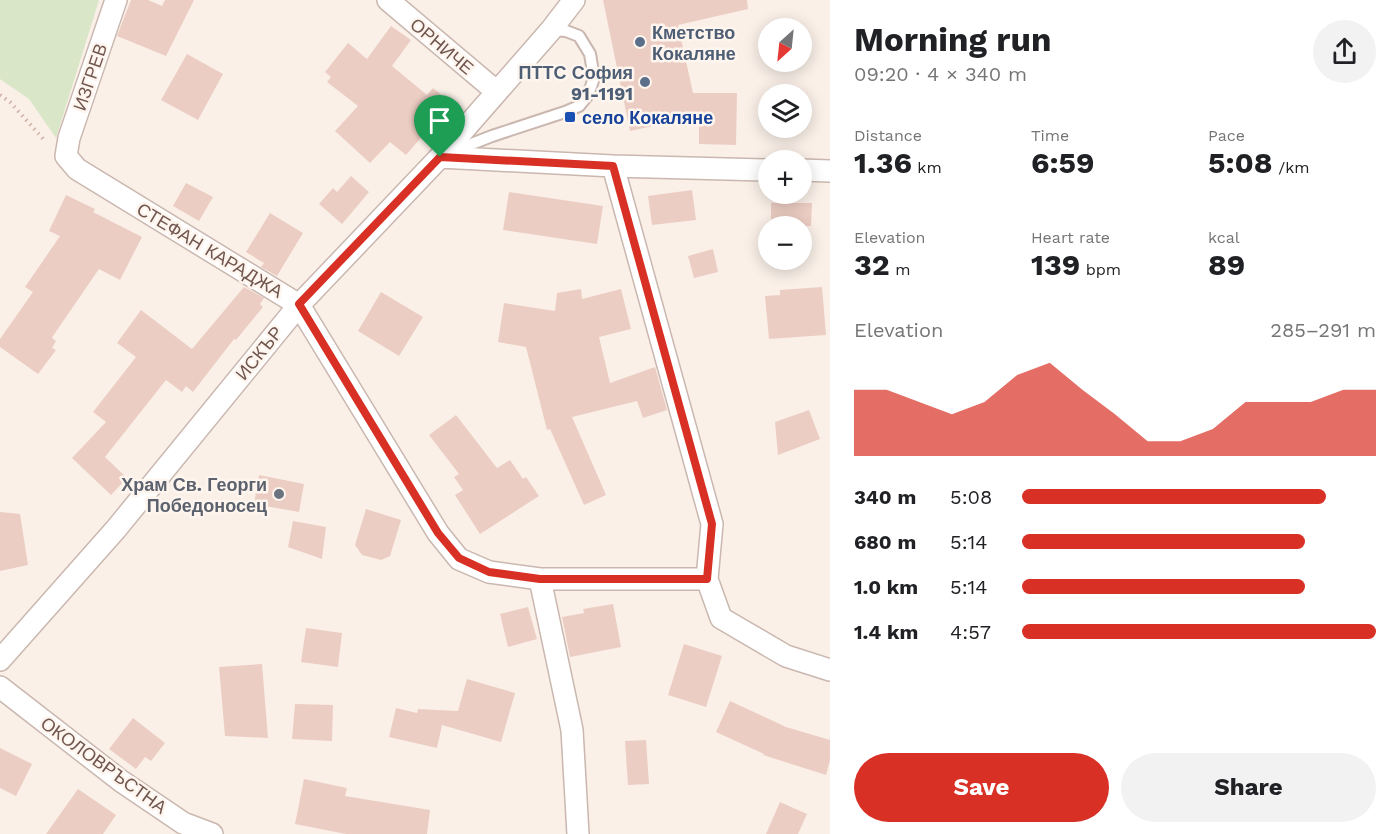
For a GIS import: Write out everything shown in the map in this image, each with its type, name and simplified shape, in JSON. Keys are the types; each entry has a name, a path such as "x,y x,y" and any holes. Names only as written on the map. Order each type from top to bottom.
{"street":[{"name":"ИЗГРЕВ","path":"66,156 69,138 116,0"},
{"name":"ОРНИЧЕ","path":"388,0 496,92"},
{"name":"ИСКЪР","path":"0,660 116,529 299,304 440,157 551,30 574,0"},
{"name":"СТЕФАН КАРАДЖА","path":"66,156 77,169 299,304 438,533 459,558 489,572 540,579 707,579"},
{"path":"440,157 613,166 758,170"},
{"path":"613,166 712,524 707,579 721,618 786,656 830,670"},
{"path":"812,171 830,171"},
{"path":"540,579 572,730 578,834"},
{"name":"ОКОЛОВРЪСТНА","path":"0,687 121,781 183,823 212,834"}],"lane":[{"path":"440,157 579,106 588,95 594,78 591,54 579,36 566,31 551,30"}],"path":[{"path":"0,95 10,102 42,139 66,156"}],"green space":[{"path":"0,0 99,0 56,138 29,99 0,79"}],"building":[{"path":"131,0 148,0 162,6 165,0 194,0 166,56 117,36"},
{"path":"603,0 747,0 748,9 678,25 693,93 737,93 736,145 699,144 699,116 630,131"},
{"path":"391,26 411,40 392,66 427,95 433,88 451,103 406,155 390,142 370,163 335,131 358,106 327,82 331,77 325,72 348,43 367,59"},
{"path":"187,54 223,74 198,120 161,100"},
{"path":"351,176 369,192 342,224 319,204 333,188 337,192"},
{"path":"186,183 213,197 199,221 173,206"},
{"path":"692,190 696,220 652,225 648,196"},
{"path":"509,192 603,206 597,244 503,230"},
{"path":"66,195 95,209 93,212 142,237 120,280 99,269 53,336 52,338 56,341 52,348 56,350 38,374 0,347 0,339 33,292 25,287 60,236 49,231"},
{"path":"771,204 812,204 811,216 771,216"},
{"path":"270,213 303,233 277,276 261,267 264,263 246,252"},
{"path":"713,249 718,272 694,278 688,256"},
{"path":"244,287 264,298 260,304 263,307 236,340 234,339 193,392 186,386 182,392 166,380 105,457 127,478 111,495 72,458 106,422 93,412 136,357 117,343 141,310 192,349"},
{"path":"822,287 826,335 769,339 765,296 780,295 780,290"},
{"path":"581,289 582,299 621,289 631,329 599,337 610,383 655,367 667,410 643,418 637,401 572,417 606,495 584,505 550,429 547,430 526,347 498,342 504,303 555,311 557,293"},
{"path":"381,292 423,317 399,356 358,331"},
{"path":"809,410 820,439 778,455 775,422"},
{"path":"456,415 497,468 510,460 539,496 480,534 455,495 463,490 454,477 459,474 429,435"},
{"name":"Храм Св. Георги Победоносец","path":"259,475 304,484 299,512 254,504"},
{"path":"366,509 401,520 390,556 381,560 362,555 355,545"},
{"path":"0,512 20,514 28,565 0,571"},
{"path":"293,521 326,527 322,559 288,547"},
{"path":"613,604 621,647 570,657 562,617 584,613 583,609"},
{"path":"528,607 537,639 508,647 500,614"},
{"path":"306,628 342,633 338,667 301,662"},
{"path":"684,644 722,656 706,707 668,695"},
{"path":"262,664 268,738 225,736 219,667"},
{"path":"467,679 515,693 501,742 442,725 437,748 389,737 396,708 417,713 418,709 458,711"},
{"path":"730,701 786,727 830,740 830,760 826,775 763,755 716,732"},
{"path":"295,704 333,705 332,741 292,739"},
{"path":"133,718 165,743 151,761 145,757 136,769 109,749"},
{"path":"646,740 649,784 628,785 625,741"},
{"path":"0,748 32,764 16,796 0,788"},
{"path":"304,779 347,788 345,796 430,810 427,834 346,834 295,824"},
{"path":"78,789 116,815 103,834 46,834"},
{"path":"780,802 807,814 798,834 766,834"}],"place":[{"name":"Кметство Кокаляне","path":"640,42"},
{"name":"ПТТС София 91-1191","path":"645,82"},
{"name":"село Кокаляне","path":"570,117"},
{"name":"Храм Св. Георги Победоносец","path":"279,494"}],"route":[{"path":"440,157 613,166 712,524 707,579 540,579 489,572 459,558 438,533 299,304 440,157"}]}
